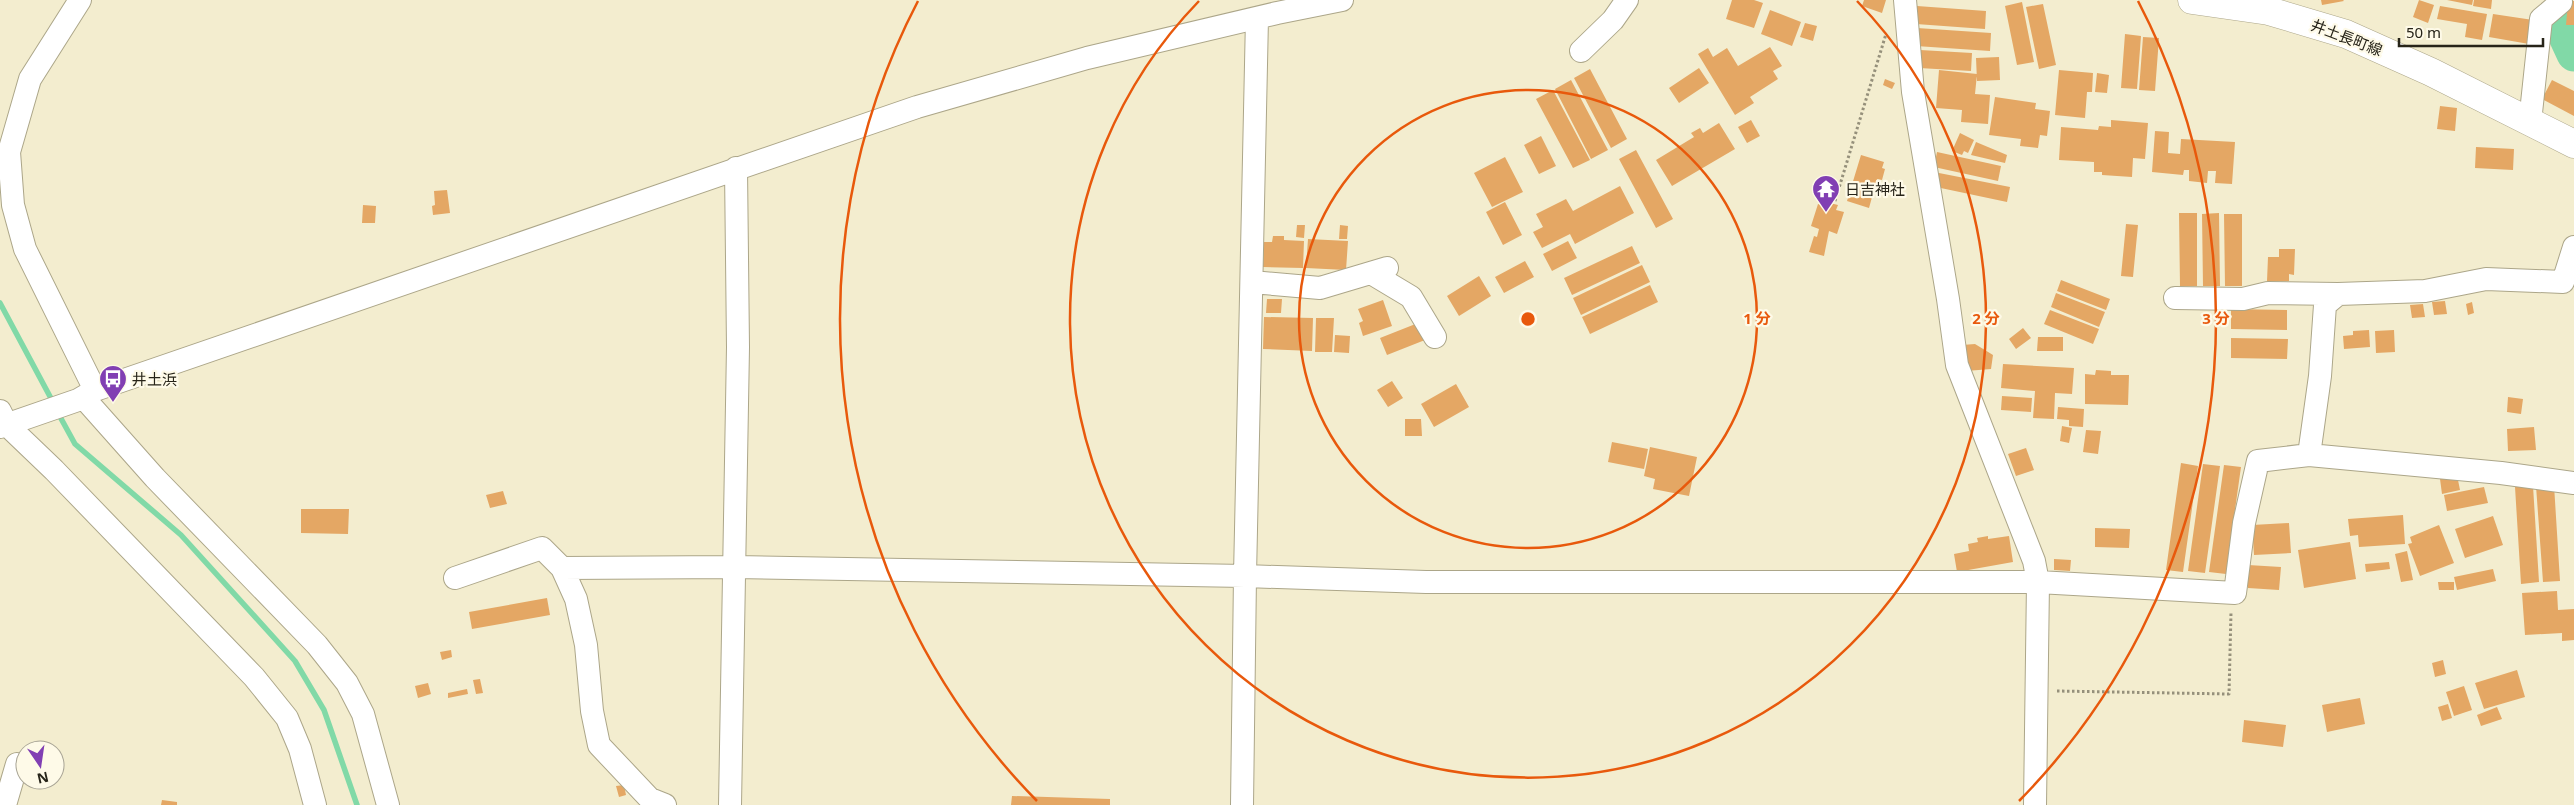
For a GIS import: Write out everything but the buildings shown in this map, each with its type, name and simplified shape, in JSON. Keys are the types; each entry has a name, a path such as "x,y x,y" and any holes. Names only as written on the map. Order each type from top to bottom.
{"main road":[{"name":"井土長町線","path":"2192,0 2269,11 2346,34 2431,72 2574,144"}],"street":[{"path":"80,0 30,79 9,152 12,205 26,249 85,396 155,478 317,645 347,683 363,714 388,805"},
{"path":"315,805 300,749 287,718 254,677 6,421 85,396 736,168 917,107 1087,58 1342,0"},
{"path":"1582,51 1613,20 1626,0"},
{"path":"1904,0 1913,92 1958,366 2034,561 2038,582 2035,805"},
{"path":"2530,122 2541,20 2561,2"},
{"path":"1242,805 1257,18"},
{"path":"730,805 738,347 736,168"},
{"path":"2175,298 2243,299 2268,293 2338,294 2425,291 2486,279 2563,282 2574,247"},
{"path":"1252,282 1320,288 1379,270 1411,297 1435,336"},
{"path":"2310,454 2320,376 2325,304 2338,294"},
{"path":"562,568 735,567 1245,576 1426,582 2038,582 2235,592 2244,523 2258,461 2310,454 2501,473 2574,483"},
{"path":"455,578 542,548 562,568 576,599 586,645 592,711 599,745 650,799 664,805"},
{"path":"5,805 15,771"}],"path":[{"path":"1835,200 1888,26"},
{"path":"2036,691 2229,694 2230,620 2235,592"}],"waterway":[{"path":"2556,15 2574,54"},
{"path":"0,303 54,404"},
{"path":"58,413 75,444 181,535 295,661 324,710 357,805"}],"place":[{"name":"日吉神社","path":"1826,213"},
{"name":"井土浜","path":"113,403"}]}
